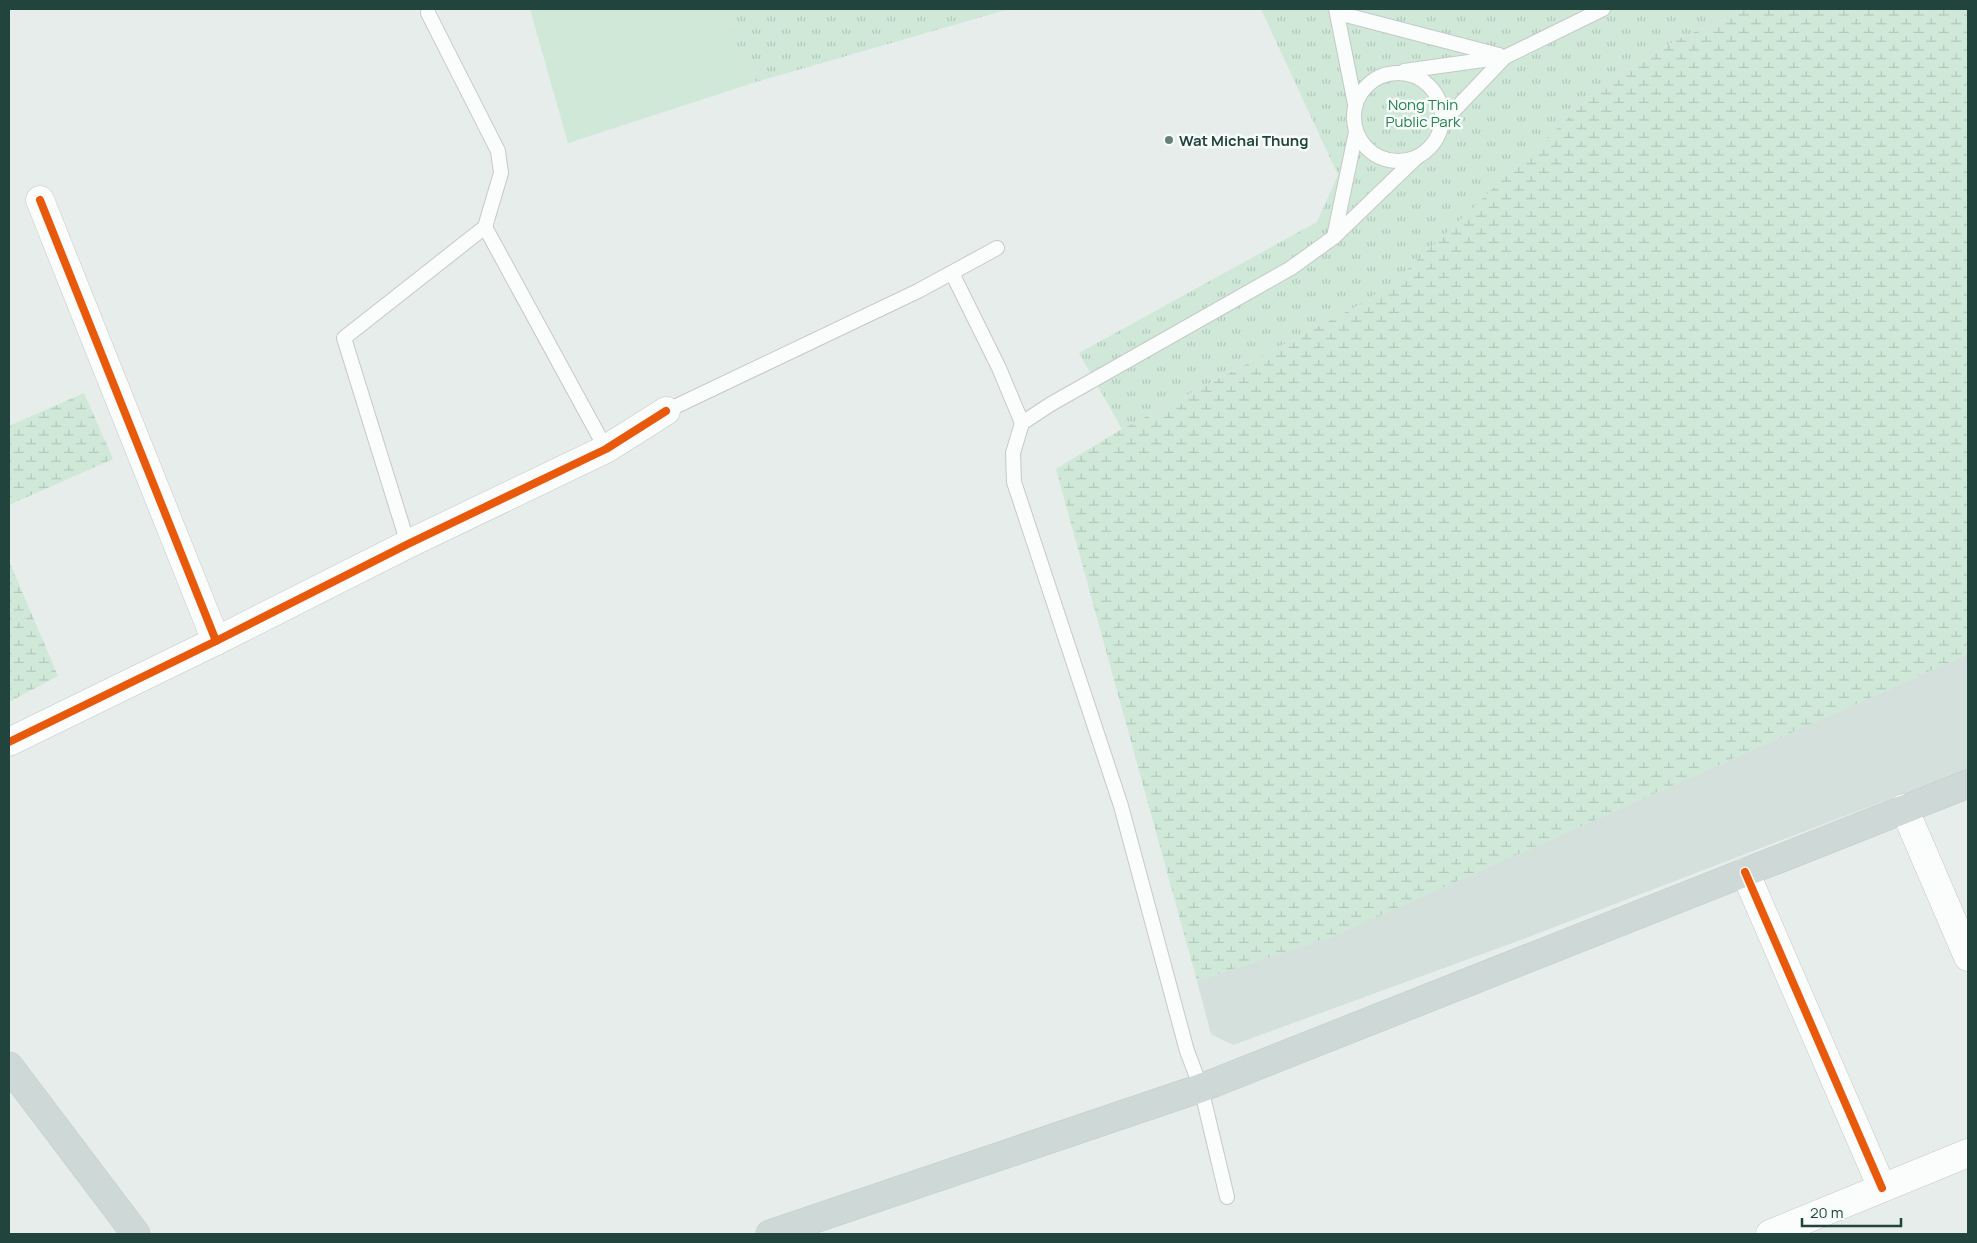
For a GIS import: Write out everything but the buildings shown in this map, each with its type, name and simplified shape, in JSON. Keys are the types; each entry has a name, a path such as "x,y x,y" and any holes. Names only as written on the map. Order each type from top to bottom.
{"main road":[{"path":"774,1234 1201,1088 1968,784"},
{"path":"9,1066 136,1234"}],"street":[{"path":"40,200 216,641"},
{"path":"9,742 216,641 408,544 606,449 666,411"},
{"path":"1904,808 1968,957"},
{"path":"1745,872 1882,1188"},
{"path":"1770,1234 1968,1153"}],"lane":[{"path":"1416,158 1402,161 1387,160 1374,154 1363,145 1356,132 1353,118 1355,104 1361,90 1372,80 1385,74 1505,57 1603,9"},
{"path":"1355,104 1337,11 1505,57"},
{"path":"408,544 344,338 485,227 501,172 498,152 428,13"},
{"path":"1442,124 1505,57"},
{"path":"1022,422 1291,268 1334,237 1416,158 1428,149 1437,138 1442,124 1442,109 1437,94 1428,83 1414,75 1400,72"},
{"path":"1334,237 1356,132"},
{"path":"485,227 606,449"},
{"path":"666,411 918,291 997,248"},
{"path":"952,273 999,368 1022,422 1013,453 1014,482 1121,806 1187,1051 1201,1088 1227,1197"}],"shaded area":[{"path":"1968,654 1968,769 1518,941 1233,1045 1211,1034 1197,981 1336,935"}],"green space":[{"path":"530,9 719,9 756,82 568,143"},
{"path":"719,9 1009,9 756,82"},
{"name":"Nong Thin Public Park","path":"1261,9 1747,9 1676,40 1603,85 1394,282 1355,307 1122,429 1079,353 1317,222 1338,175"},
{"path":"1747,9 1968,9 1968,654 1336,935 1197,981 1056,469 1122,429 1355,307 1505,177 1603,85 1676,40"},
{"path":"84,393 113,459 9,505 9,426"},
{"path":"9,561 58,676 9,702"}],"cycle path":[{"path":"40,200 216,641"},
{"path":"9,742 216,641 408,544 606,449 666,411"},
{"path":"1745,872 1882,1188"}],"place":[{"name":"Wat Michai Thung","path":"1169,140"}]}
